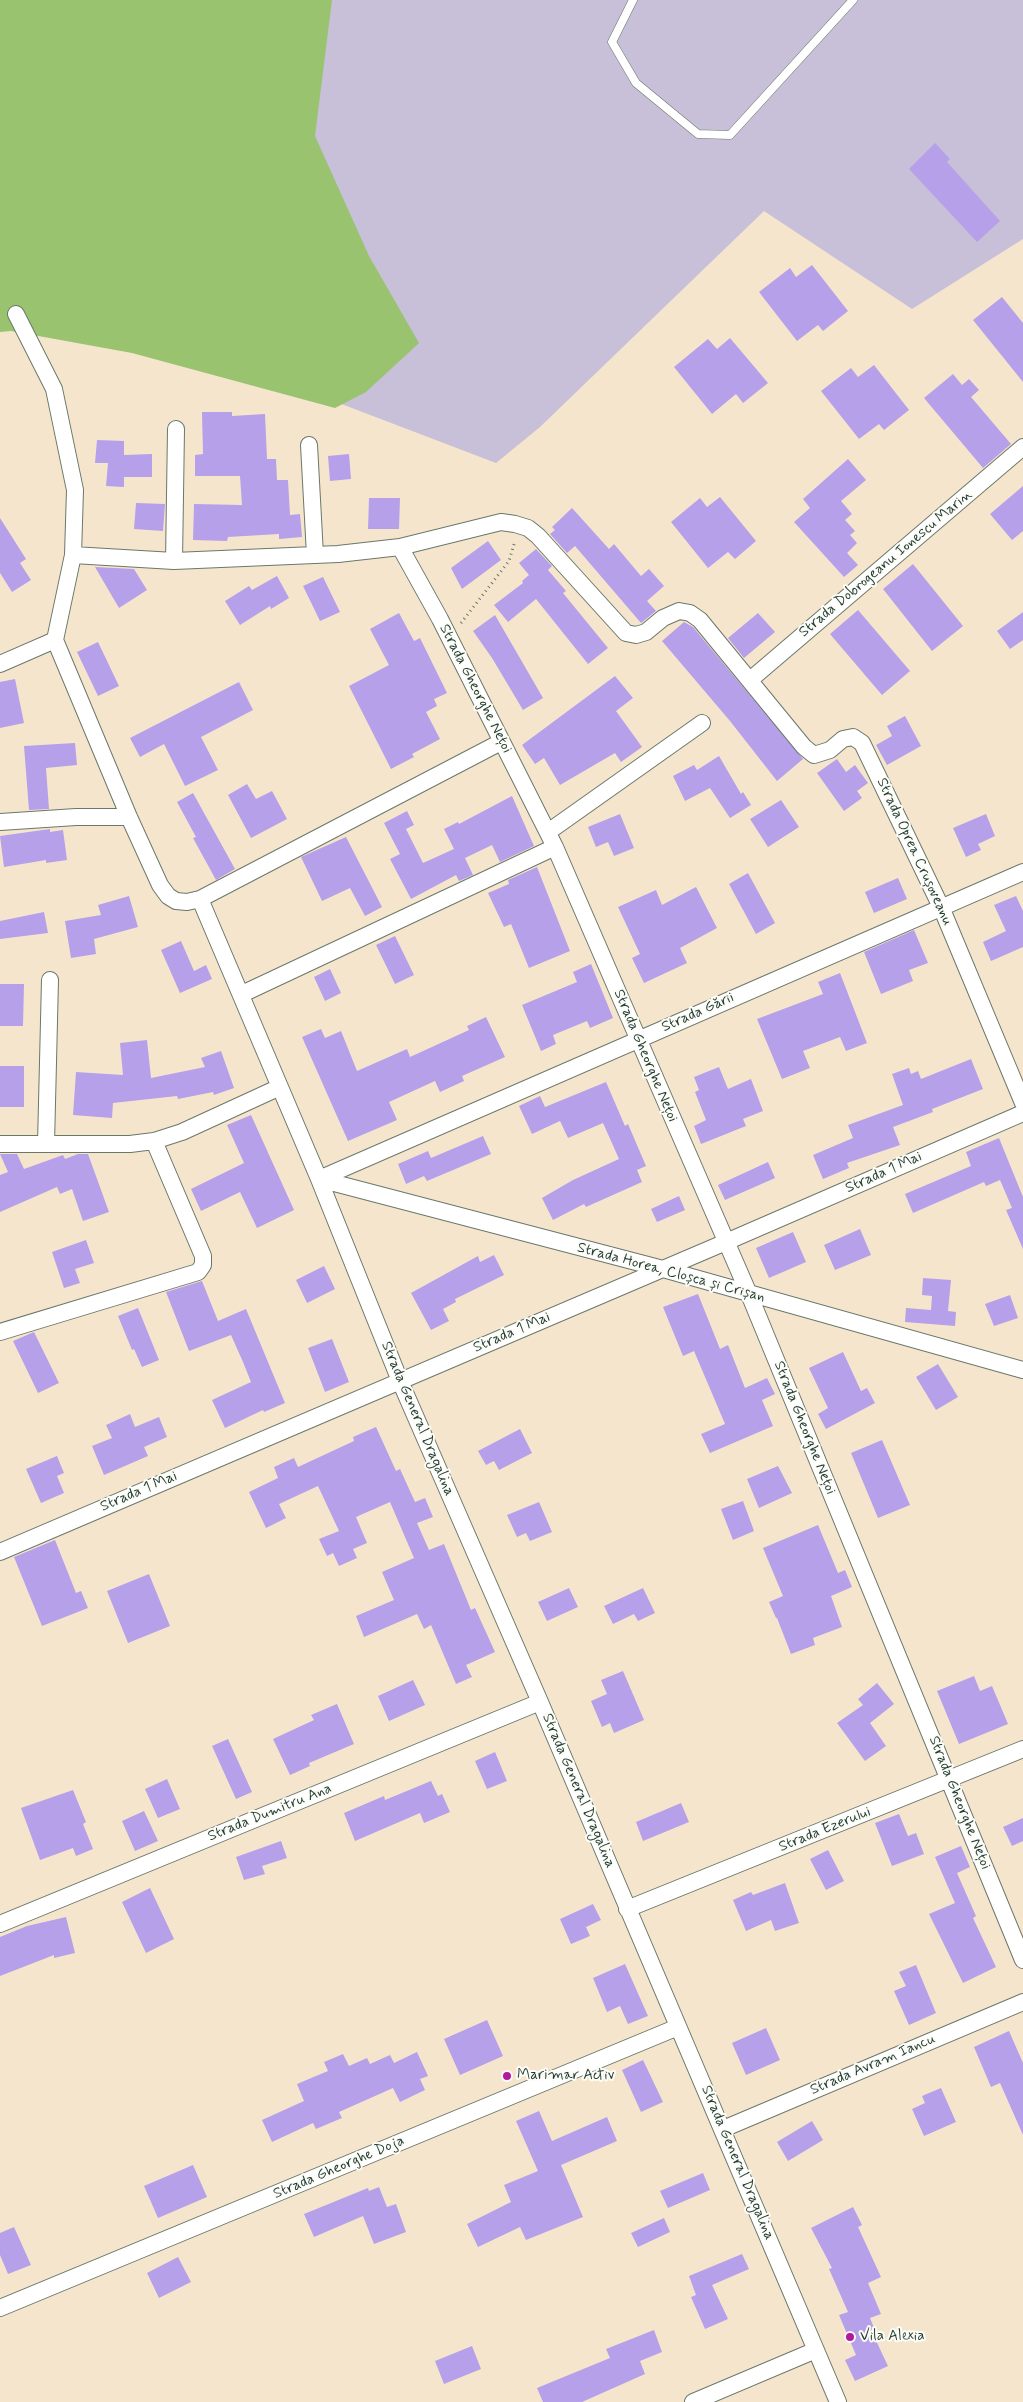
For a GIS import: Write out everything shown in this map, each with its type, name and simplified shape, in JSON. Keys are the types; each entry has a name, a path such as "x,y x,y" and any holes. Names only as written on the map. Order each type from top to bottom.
{"street":[{"path":"16,314 54,390 75,490 74,555 55,640 129,817 160,885 168,896 176,901 187,902 200,899 501,742"},
{"path":"174,561 176,429"},
{"path":"309,445 316,556"},
{"name":"Strada Dobrogeanu Ionescu Marin","path":"750,680 1023,447"},
{"path":"74,555 174,561 316,556 400,547 501,522 520,525 538,536 626,633 636,635 646,632 663,618 679,611 690,613 700,620 750,680"},
{"name":"Strada Gheorghe Nețoi","path":"400,547 449,636 548,832 749,1294 1023,1960"},
{"path":"0,664 55,640"},
{"name":"Strada Oprea Crușoveanu","path":"750,680 804,747 814,755 830,750 843,739 853,737 862,743 941,906 1023,1104"},
{"path":"548,832 702,723"},
{"path":"0,822 76,817 129,817"},
{"path":"242,994 555,848"},
{"name":"Strada Gării","path":"318,1179 941,906 1023,872"},
{"path":"200,899 242,994 318,1179"},
{"path":"46,1144 50,980"},
{"path":"0,1144 130,1144 154,1141 182,1132 280,1087"},
{"name":"Strada 1 Mai","path":"0,1552 1023,1113"},
{"path":"0,1332 198,1272 203,1265 203,1256 154,1141"},
{"name":"Strada Horea, Cloșca și Crișan","path":"318,1179 663,1269 1023,1370"},
{"name":"Strada General Dragalina","path":"318,1179 400,1381 540,1702 838,2402"},
{"name":"Strada Dumitru Ana","path":"0,1924 540,1702"},
{"name":"Strada Ezerului","path":"627,1909 1023,1749"},
{"name":"Strada Avram Iancu","path":"723,2129 1023,2002"},
{"name":"Strada Gheorghe Doja","path":"0,2308 678,2027"},
{"path":"693,2402 816,2350"}],"lane":[{"path":"633,0 612,42 636,83 698,134 730,135 853,0"}],"path":[{"path":"449,636 509,561 520,525"}],"shaded area":[{"path":"303,0 1023,0 1023,239 912,309 764,211 540,427 496,463 331,400"}],"green space":[{"path":"0,0 332,0 315,136 369,256 419,343 366,392 335,408 132,353 11,331 0,332"}],"building":[{"path":"935,143 950,159 947,162 1000,221 977,242 909,169"},
{"path":"812,265 848,311 823,331 818,325 797,341 759,292 790,268 796,277"},
{"path":"1002,297 1023,323 1023,382 973,320"},
{"path":"730,338 768,383 743,403 736,394 712,414 674,367 708,339 717,349"},
{"path":"874,365 909,410 884,430 879,424 859,439 821,391 851,368 858,377"},
{"path":"953,374 962,385 969,379 979,390 971,397 1011,444 983,468 924,398"},
{"path":"202,412 232,412 232,416 265,414 267,459 276,459 277,480 288,480 290,515 300,514 302,537 279,539 279,534 228,537 227,541 193,540 194,504 242,505 240,476 195,476 195,455 203,454"},
{"path":"97,440 124,441 124,455 152,454 152,477 124,477 124,487 106,486 108,463 95,463"},
{"path":"349,454 351,479 330,481 328,456"},
{"path":"848,459 866,480 841,501 852,514 845,520 855,531 850,535 857,543 847,553 858,565 844,577 794,522 810,508 803,499"},
{"path":"1023,486 1023,531 1012,540 990,514"},
{"path":"720,497 756,541 735,559 728,552 708,568 671,522 700,498 707,507"},
{"path":"369,498 400,498 399,529 368,529"},
{"path":"136,503 165,504 163,531 134,529"},
{"path":"572,508 609,549 614,544 641,576 649,569 664,586 647,601 656,611 641,623 575,546 567,553 550,534 555,530 552,527"},
{"path":"0,518 26,559 20,563 31,580 12,592 0,573"},
{"path":"488,541 501,560 462,589 451,568"},
{"path":"536,549 552,566 548,570 566,591 563,593 608,648 588,664 536,599 508,622 494,605 523,583 522,581 529,575 519,563"},
{"path":"913,564 963,626 932,651 883,589"},
{"path":"95,567 134,569 147,590 119,608"},
{"path":"277,576 289,598 271,609 270,606 240,625 225,601 249,586 252,590"},
{"path":"323,577 340,612 320,621 303,586"},
{"path":"858,610 910,671 882,695 830,634"},
{"path":"1023,612 1023,640 1010,649 997,631"},
{"path":"399,613 414,641 420,638 447,693 434,699 437,706 426,712 440,739 412,754 414,757 391,769 349,686 389,665 370,629"},
{"path":"758,613 775,632 744,658 728,638"},
{"path":"495,615 543,698 523,710 492,658 473,631"},
{"path":"684,622 693,627 803,759 777,781 730,721 662,641"},
{"path":"98,642 119,686 98,696 77,652"},
{"path":"615,676 633,698 616,711 642,747 621,762 615,753 560,785 544,758 535,764 522,745"},
{"path":"15,679 24,723 0,728 0,682"},
{"path":"239,682 253,710 201,737 218,770 185,786 164,744 140,757 130,738"},
{"path":"905,716 921,746 887,765 876,745 892,736 887,726"},
{"path":"75,743 77,765 46,768 49,809 29,810 24,746"},
{"path":"719,756 741,794 743,792 751,805 730,818 710,788 685,801 673,776 694,765 697,770"},
{"path":"837,759 846,772 855,765 868,783 857,791 862,798 844,811 817,773"},
{"path":"247,784 256,799 272,791 287,819 251,838 228,795"},
{"path":"193,793 235,869 216,880 193,838 196,837 177,802"},
{"path":"512,796 534,846 500,862 492,845 465,858 473,875 459,881 456,875 411,899 390,859 400,854 384,823 407,811 414,825 406,829 423,863 454,849 444,829 458,822 459,824"},
{"path":"781,800 799,827 768,847 750,819"},
{"path":"620,814 634,848 614,856 608,842 596,847 588,827"},
{"path":"986,814 995,836 978,844 981,850 966,857 953,828"},
{"path":"50,829 50,832 63,830 67,860 46,863 46,860 4,867 0,836"},
{"path":"346,837 382,907 365,916 350,888 322,901 301,857"},
{"path":"537,867 570,951 529,968 511,924 504,927 488,893 509,884 508,880"},
{"path":"748,873 775,923 756,934 729,884"},
{"path":"898,878 907,899 874,913 865,892"},
{"path":"696,887 717,928 680,948 687,963 644,983 632,958 640,954 618,907 656,890 662,905"},
{"path":"129,896 138,927 94,939 96,954 71,958 65,921 101,915 98,905"},
{"path":"1016,896 1023,911 1023,947 991,961 983,942 1006,931 994,905"},
{"path":"44,912 48,933 0,939 0,921"},
{"path":"914,930 928,963 909,970 913,981 881,994 864,952"},
{"path":"395,936 414,975 395,984 376,945"},
{"path":"181,941 194,971 206,965 212,979 180,993 161,950"},
{"path":"591,964 613,1018 590,1028 587,1021 553,1035 556,1044 541,1051 522,1005 577,982 573,972"},
{"path":"330,969 341,993 325,1001 314,977"},
{"path":"840,973 867,1043 846,1051 840,1037 803,1051 810,1068 782,1079 757,1019 823,994 818,982"},
{"path":"0,984 24,984 23,1026 0,1026"},
{"path":"486,1017 505,1057 462,1076 464,1081 440,1092 435,1081 389,1102 397,1120 348,1141 302,1037 321,1029 325,1038 341,1031 357,1071 407,1049 410,1057 469,1030 467,1026"},
{"path":"147,1040 151,1078 205,1067 201,1058 221,1051 234,1088 214,1095 213,1092 178,1099 177,1096 113,1103 112,1118 73,1115 76,1072 123,1075 120,1043"},
{"path":"971,1059 983,1089 932,1109 933,1112 893,1127 900,1145 847,1163 849,1168 823,1179 813,1155 853,1138 848,1125 903,1105 892,1074 909,1068 911,1074 918,1071 921,1079"},
{"path":"0,1066 24,1066 24,1107 0,1107"},
{"path":"719,1067 728,1089 751,1079 763,1111 743,1119 746,1126 701,1144 694,1126 706,1120 695,1092 699,1090 694,1077"},
{"path":"606,1082 625,1126 628,1124 646,1166 637,1170 642,1182 586,1207 584,1204 553,1220 542,1198 573,1180 619,1159 603,1123 568,1138 560,1121 532,1134 519,1106 540,1096 545,1107"},
{"path":"251,1115 294,1210 257,1228 240,1192 201,1211 191,1189 244,1163 227,1125"},
{"path":"483,1136 491,1154 427,1181 424,1176 406,1184 398,1164 428,1151 431,1158"},
{"path":"999,1138 1023,1197 1023,1249 1006,1210 1012,1208 1000,1180 986,1186 984,1182 913,1213 905,1194 971,1166 966,1152"},
{"path":"0,1154 17,1154 24,1169 63,1155 65,1159 78,1154 88,1154 109,1212 83,1221 72,1189 60,1194 57,1187 0,1212 0,1175 8,1172"},
{"path":"768,1162 775,1178 725,1200 718,1185"},
{"path":"679,1196 685,1210 657,1222 651,1209"},
{"path":"860,1229 871,1255 835,1270 824,1245"},
{"path":"793,1232 806,1262 769,1278 756,1248"},
{"path":"86,1240 94,1263 75,1269 80,1283 64,1288 52,1252"},
{"path":"494,1255 504,1275 455,1299 456,1302 443,1309 449,1321 431,1330 411,1293 478,1256 480,1262"},
{"path":"324,1266 335,1289 307,1303 296,1280"},
{"path":"923,1278 951,1280 948,1311 956,1312 955,1326 905,1322 906,1308 931,1310 932,1296 922,1295"},
{"path":"202,1281 218,1321 246,1309 285,1403 264,1412 263,1410 225,1428 212,1400 251,1382 243,1362 231,1335 189,1351 166,1292"},
{"path":"698,1294 720,1349 728,1345 745,1388 767,1378 775,1394 762,1400 773,1426 710,1453 701,1434 725,1424 694,1351 683,1356 663,1307"},
{"path":"1010,1295 1018,1318 994,1326 985,1304"},
{"path":"138,1308 159,1360 142,1367 134,1349 132,1350 118,1316"},
{"path":"34,1332 59,1383 38,1393 13,1341"},
{"path":"332,1339 349,1382 325,1392 308,1348"},
{"path":"843,1352 861,1391 867,1388 875,1403 826,1429 818,1414 828,1408 809,1368"},
{"path":"938,1364 958,1397 936,1410 916,1377"},
{"path":"130,1414 135,1427 159,1417 167,1437 144,1447 148,1456 104,1475 92,1446 112,1438 106,1425"},
{"path":"376,1427 396,1471 400,1469 415,1502 425,1498 433,1517 417,1523 429,1550 444,1544 471,1610 475,1608 495,1652 466,1665 472,1677 456,1684 431,1625 424,1629 417,1614 364,1637 356,1616 394,1600 382,1572 414,1558 390,1502 356,1517 367,1543 353,1549 357,1558 339,1566 333,1553 327,1556 319,1539 339,1531 318,1486 279,1504 286,1518 266,1528 249,1492 278,1478 274,1467 294,1458 298,1467 354,1441 353,1437"},
{"path":"520,1429 532,1453 499,1470 494,1461 486,1465 478,1451"},
{"path":"882,1440 910,1505 878,1518 851,1453"},
{"path":"57,1456 64,1473 57,1476 64,1493 41,1503 26,1469"},
{"path":"778,1466 792,1493 759,1508 747,1479"},
{"path":"743,1501 754,1531 733,1540 721,1509"},
{"path":"539,1502 552,1532 530,1541 526,1533 517,1537 507,1515"},
{"path":"818,1525 838,1573 845,1570 852,1587 831,1596 842,1627 813,1638 815,1645 791,1654 769,1602 783,1596 763,1548"},
{"path":"55,1540 76,1593 81,1591 88,1608 42,1626 14,1557"},
{"path":"149,1574 170,1626 128,1643 107,1591"},
{"path":"569,1588 578,1607 547,1621 538,1602"},
{"path":"643,1588 655,1613 638,1621 634,1614 613,1624 604,1606"},
{"path":"623,1671 644,1720 614,1733 610,1723 602,1727 591,1701 607,1694 601,1680"},
{"path":"974,1676 980,1691 992,1686 1008,1724 959,1744 937,1691"},
{"path":"413,1680 425,1705 389,1721 378,1696"},
{"path":"877,1683 894,1704 870,1723 886,1746 865,1761 837,1723 863,1705 858,1699"},
{"path":"337,1704 354,1744 309,1763 310,1766 290,1775 273,1739 314,1720 311,1715"},
{"path":"228,1739 252,1792 236,1799 212,1746"},
{"path":"495,1752 507,1781 487,1789 475,1761"},
{"path":"167,1779 180,1809 158,1818 145,1789"},
{"path":"431,1781 438,1796 442,1794 450,1812 424,1823 420,1813 355,1841 344,1813 384,1796 385,1800"},
{"path":"73,1790 86,1822 83,1824 93,1849 76,1856 73,1848 40,1860 21,1808"},
{"path":"681,1803 689,1822 643,1841 636,1822"},
{"path":"144,1811 158,1841 135,1851 122,1821"},
{"path":"899,1814 908,1836 916,1833 924,1854 892,1866 875,1823"},
{"path":"1023,1818 1023,1841 1012,1846 1003,1827"},
{"path":"281,1841 287,1858 262,1866 265,1874 244,1880 236,1857"},
{"path":"961,1846 970,1867 957,1873 976,1916 973,1918 996,1967 963,1983 929,1914 955,1903 935,1857"},
{"path":"828,1850 844,1881 826,1890 810,1859"},
{"path":"785,1883 799,1923 775,1931 771,1920 746,1931 733,1900 751,1892 753,1895"},
{"path":"150,1888 174,1939 146,1953 122,1902"},
{"path":"593,1904 601,1920 586,1927 590,1936 571,1944 560,1919"},
{"path":"66,1917 75,1953 54,1958 54,1955 0,1976 0,1937 27,1926"},
{"path":"625,1964 648,2016 628,2024 620,2006 607,2012 593,1978"},
{"path":"916,1965 936,2013 909,2025 894,1991 906,1986 899,1972"},
{"path":"487,2020 503,2056 460,2075 444,2039"},
{"path":"766,2028 780,2060 746,2075 732,2043"},
{"path":"1009,2031 1023,2063 1023,2135 1000,2083 991,2087 974,2047"},
{"path":"417,2052 428,2076 420,2079 425,2090 400,2102 393,2088 339,2112 342,2118 316,2129 313,2123 272,2142 262,2120 304,2101 297,2084 328,2071 324,2062 343,2054 349,2066 367,2058 370,2064 390,2055 394,2063"},
{"path":"643,2060 663,2102 641,2112 622,2070"},
{"path":"941,2088 956,2122 924,2136 912,2109 925,2103 922,2096"},
{"path":"539,2111 552,2141 607,2117 617,2141 561,2165 583,2217 526,2240 520,2227 478,2247 467,2224 511,2202 504,2185 538,2171 516,2121"},
{"path":"812,2121 823,2140 788,2161 777,2142"},
{"path":"193,2165 207,2197 158,2218 144,2186"},
{"path":"703,2173 710,2190 668,2208 660,2191"},
{"path":"379,2187 387,2207 396,2204 406,2232 374,2244 363,2216 314,2237 304,2214 368,2188 369,2191"},
{"path":"853,2207 862,2225 858,2227 881,2277 868,2283 881,2314 870,2318 874,2328 871,2330 888,2366 855,2381 845,2360 856,2355 839,2315 848,2312 829,2269 832,2268 811,2228"},
{"path":"664,2218 670,2232 638,2247 631,2233"},
{"path":"14,2227 31,2265 8,2274 0,2255 0,2233"},
{"path":"742,2254 749,2269 712,2285 728,2319 705,2329 691,2297 696,2295 689,2276"},
{"path":"178,2257 191,2282 159,2298 147,2273"},
{"path":"654,2330 662,2352 640,2361 645,2374 582,2402 543,2402 537,2388 610,2358 606,2349"},
{"path":"472,2346 481,2369 444,2384 435,2361"}],"place":[{"name":"Marimar Activ","path":"507,2076"},
{"name":"Vila Alexia","path":"850,2337"}]}
